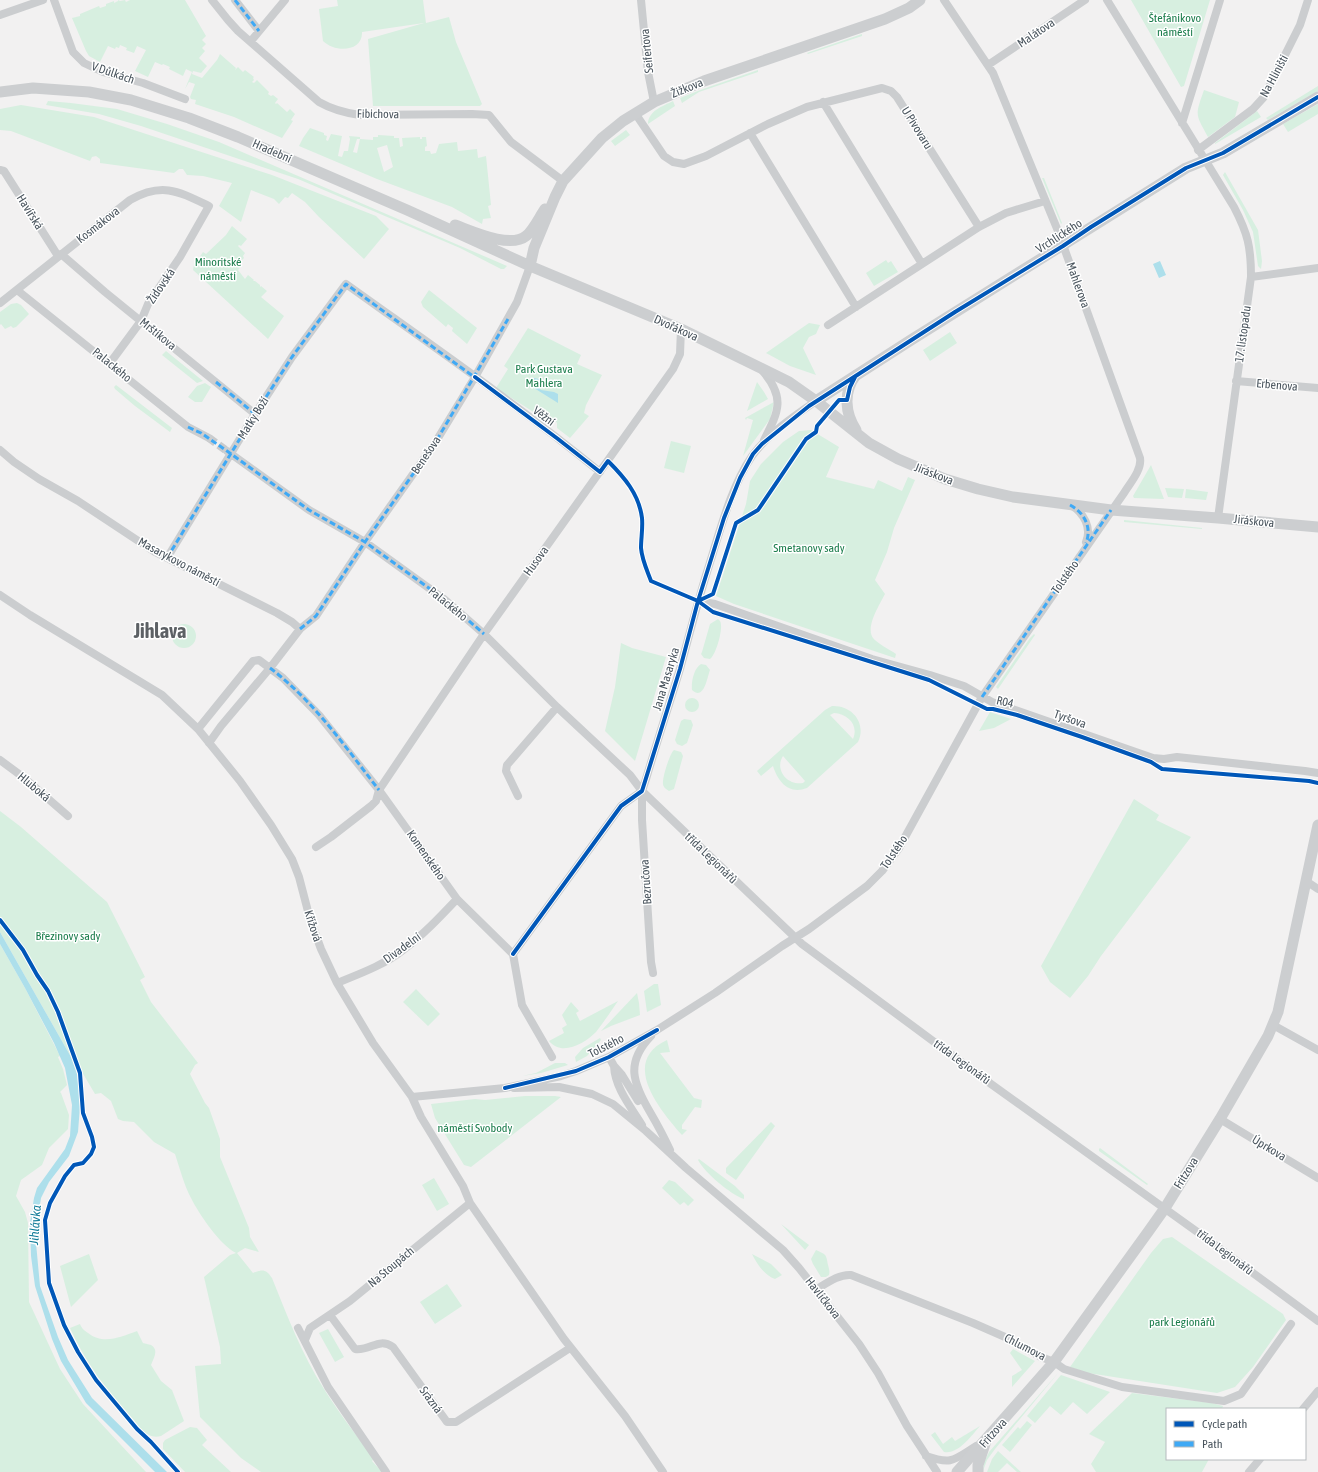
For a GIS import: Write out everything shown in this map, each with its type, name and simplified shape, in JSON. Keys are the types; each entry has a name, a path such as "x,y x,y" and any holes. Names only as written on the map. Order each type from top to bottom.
{"main road":[{"name":"Žižkova","path":"530,266 534,248 563,181 602,138 635,113 654,102 704,81 885,19 909,8 920,0"},
{"name":"Hradební","path":"0,92 34,88 89,92 131,100 189,118 238,137 407,210 530,266"},
{"name":"Vrchlického","path":"816,401 1186,168 1223,153 1318,97"},
{"path":"407,210 448,222 496,239 514,242 526,236 555,197"},
{"name":"Dvořákova","path":"530,266 681,329 789,382 816,401"},
{"path":"858,374 853,379 850,387 847,410 852,423 863,438"},
{"name":"Jiráskova","path":"816,401 863,438 898,459 945,479 978,489 1013,497 1111,510 1318,527"},
{"name":"Fritzova","path":"957,1472 1054,1362 1165,1208 1220,1119 1268,1036 1273,1025 1281,997 1318,825"},
{"path":"978,1472 978,1465 987,1439"}],"street":[{"path":"0,14 43,0"},
{"name":"V Důlkách","path":"54,0 73,52 84,63 103,72 186,99"},
{"name":"Fibichova","path":"212,0 228,20 319,102 338,111 360,115 489,115 511,142 563,181"},
{"path":"235,0 259,31"},
{"path":"251,41 285,0"},
{"name":"Seifertova","path":"641,0 648,72 654,102"},
{"name":"Mahlerova","path":"944,0 988,65 996,80 1063,246 1140,458 1138,470 1111,510"},
{"name":"Malátova","path":"988,65 1085,0"},
{"path":"1107,0 1198,150 1206,160"},
{"path":"1182,123 1220,0"},
{"name":"Na Hliništi","path":"1198,150 1253,109 1264,97 1300,25 1308,0"},
{"name":"U Pivovaru","path":"635,113 664,156 673,162 684,164 706,156 750,133 807,107 882,88 891,91 897,97 979,227"},
{"path":"823,102 922,264"},
{"path":"750,133 856,307"},
{"name":"17. listopadu","path":"1206,160 1244,225 1250,248 1251,277 1218,518"},
{"name":"Havířská","path":"0,170 4,171 20,194 59,255"},
{"name":"Kosmákova","path":"1,301 17,290 59,255 130,200 148,191 166,190 176,192 209,206"},
{"path":"828,325 979,227 1006,213 1045,201"},
{"name":"Židovská","path":"110,363 141,321 148,304 180,257 209,206"},
{"name":"Mrštíkova","path":"59,255 255,414"},
{"name":"Benešova","path":"300,629 316,616 365,542 435,443 508,319 517,302 530,266"},
{"path":"1251,277 1318,268"},
{"name":"Věžní","path":"346,284 475,377 600,472"},
{"name":"Matky Boží","path":"167,558 229,452 292,357 346,284"},
{"name":"Palackého","path":"17,290 188,427 209,438"},
{"name":"Husova","path":"316,847 372,806 376,801 380,790 484,634 673,369 680,354 681,329"},
{"name":"Jana Masaryka","path":"642,791 680,669 698,601 724,518 746,465 762,444 777,411 778,402 772,383 759,367"},
{"name":"Erbenova","path":"1236,381 1318,388"},
{"name":"Jana Masaryka","path":"762,444 801,411 816,401"},
{"name":"Masarykovo náměstí","path":"0,450 14,462 39,479 78,501 155,552 277,613 300,629"},
{"name":"Palackého","path":"229,452 308,510 365,542 444,599 484,634 557,707 630,775 642,791"},
{"path":"1070,505 1083,516 1088,527 1088,538 1082,552"},
{"name":"Tolstého","path":"506,1088 561,1076 610,1057 657,1030 715,993 867,886 890,861 982,697 1111,510"},
{"path":"0,595 30,616 162,695 198,729 209,743 221,726 270,668 300,629"},
{"name":"Tyršova","path":"698,601 715,604 872,659 964,686 982,697 1018,712 1153,758 1176,758 1318,773"},
{"path":"198,729 253,661 260,660 270,668"},
{"name":"Komenského","path":"270,668 283,678 319,715 380,790 457,899 513,954"},
{"path":"518,796 506,771 506,765 557,707"},
{"name":"Křížová","path":"209,743 271,825 292,860 299,877 310,919 318,942 337,984 373,1043 412,1097"},
{"name":"Hluboká","path":"0,760 23,777 68,816"},
{"path":"552,1057 522,1005 513,954 621,806 642,791"},
{"name":"třída Legionářů","path":"642,791 802,944 949,1053 1165,1208 1318,1322"},
{"name":"Bezručova","path":"642,791 642,820 650,954 653,973"},
{"path":"1306,881 1318,889"},
{"name":"Divadelní","path":"337,984 381,964 402,951 422,935 457,899"},
{"path":"1273,1025 1318,1050"},
{"name":"Havlíčkova","path":"657,1030 648,1039 638,1054 634,1065 634,1073 640,1094 672,1155"},
{"name":"Havlíčkova","path":"610,1057 614,1066 622,1075 640,1104 658,1127"},
{"name":"Havlíčkova","path":"614,1066 614,1075 620,1089 646,1131"},
{"name":"Havlíčkova","path":"506,1088 525,1089 559,1087 592,1094 613,1104 783,1250 817,1289 867,1356 937,1472"},
{"path":"506,1088 412,1097 421,1117 463,1186 470,1203 570,1348 624,1416 664,1472"},
{"name":"Úprkova","path":"1220,1119 1318,1178"},
{"name":"Na Stoupách","path":"386,1472 328,1387 305,1340 310,1328 350,1301 470,1203"},
{"name":"Chlumova","path":"817,1289 838,1277 846,1274 851,1275 1005,1337 1041,1357 1054,1362 1064,1369 1122,1387 1224,1401 1241,1394 1291,1324"},
{"name":"Srázná","path":"330,1315 355,1349 362,1350 386,1342 393,1347 447,1422 452,1423 456,1422 570,1348"},
{"path":"1304,1408 1318,1391"},
{"path":"926,1456 948,1461 962,1455 987,1439"},
{"path":"1249,1472 1259,1460"}],"green space":[{"path":"118,0 125,0 126,2 130,0 185,0 206,36 202,40 206,44 202,48 205,51 199,58 207,66 201,73 193,71 192,74 202,78 220,54 236,68 235,70 238,67 243,72 245,70 254,77 252,82 254,83 257,80 269,92 268,94 271,96 273,95 278,99 275,103 276,104 277,103 287,112 290,109 295,114 291,120 293,121 282,138 234,117 195,104 196,100 191,99 190,97 195,84 189,82 185,89 192,72 186,69 183,76 169,69 170,67 155,62 148,77 135,71 146,50 137,46 134,53 126,50 127,48 120,45 119,48 116,47 115,49 108,46 100,62 89,56 72,18 80,16 80,14 99,6 100,8 114,1 114,3"},
{"path":"337,0 423,0 426,23 449,17 456,42 482,104 480,106 373,106 368,39 424,23 362,32 361,39 358,44 353,47 341,49 328,45 323,41 319,9 338,6"},
{"name":"Štefánikovo náměstí","path":"1131,0 1210,0 1184,86 1181,87"},
{"path":"862,34 862,36 808,54 807,53"},
{"path":"758,70 758,72 699,92 682,103 680,98 703,89"},
{"path":"1318,86 1318,91 1268,120 1266,118"},
{"path":"1204,90 1239,102 1235,117 1208,137 1198,114 1199,105"},
{"path":"48,101 117,109 219,142 507,266 504,269 501,269 460,248 298,179 141,126 99,114 46,105"},
{"path":"673,101 675,106 648,124 650,116 653,112"},
{"path":"1318,104 1318,114 1288,132 1283,124"},
{"path":"21,105 94,117 272,175 376,216 389,229 364,259 305,202 292,193 288,198 285,197 279,204 274,199 251,190 241,222 219,206 232,183 203,176 187,175 183,169 179,169 174,173 100,163 100,159 96,156 92,157 90,161 11,131 0,130 0,109"},
{"path":"1257,111 1261,117 1215,144 1215,143"},
{"path":"310,128 324,133 324,135 327,136 326,140 328,141 331,134 342,136 338,156 342,157 344,151 348,151 349,136 373,140 373,137 378,137 378,135 394,136 394,138 399,138 400,147 403,146 402,138 420,137 420,139 422,139 422,137 426,137 427,146 425,147 425,151 430,151 431,154 436,153 439,144 457,142 458,151 477,149 478,158 486,156 491,205 488,206 491,218 483,219 482,224 452,207 377,179 299,146","holes":["357,139 360,139 357,153 353,152","387,145 393,167 384,172 377,148"]},
{"path":"626,130 630,135 615,146 611,141"},
{"path":"1225,172 1258,230 1262,261 1261,269 1258,266 1253,232 1243,210 1223,175"},
{"path":"1042,178 1044,178 1062,223 1061,224"},
{"name":"Minoritské náměstí","path":"232,226 247,239 241,246 238,246 245,253 243,256 244,258 240,262 238,261 240,263 240,268 238,270 245,279 248,275 254,280 253,281 260,285 260,287 261,286 267,291 261,297 284,316 268,339 193,270 194,265 203,252 206,254 226,235"},
{"path":"886,260 888,263 891,261 898,272 874,286 866,273"},
{"path":"429,290 477,328 467,344 452,331 453,328 448,324 446,327 423,307 421,302"},
{"path":"17,303 21,305 29,314 16,327 13,328 11,326 5,329 1,324 0,325 0,312 11,304"},
{"path":"809,323 820,325 816,334 809,337 803,348 816,375 790,366 766,353"},
{"name":"Park Gustava Mahlera","path":"528,328 581,355 577,364 602,375 586,405 584,413 589,416 570,438 557,428 557,423 555,420 546,420 496,388 508,369 504,366"},
{"path":"950,332 957,343 930,361 923,350"},
{"path":"166,351 203,381 197,383 162,355"},
{"path":"757,382 768,399 747,411"},
{"path":"205,383 211,387 202,402 195,402 188,397 197,386"},
{"path":"116,385 172,428 170,432 115,389 114,387"},
{"path":"774,402 770,419 743,456 753,420 747,418 746,420 745,418"},
{"name":"Smetanovy sady","path":"811,430 839,447 826,477 874,489 878,480 902,491 908,477 915,480 894,528 887,552 875,580 885,594 874,616 871,633 875,640 896,654 895,658 734,604 716,596 746,504 750,481 761,464 783,442 799,431"},
{"path":"671,441 691,446 684,473 664,468"},
{"path":"1151,465 1164,499 1134,498 1133,496"},
{"path":"1165,488 1184,489 1182,498 1168,497"},
{"path":"1186,489 1208,492 1206,500 1185,498"},
{"path":"1124,520 1202,528 1202,529 1124,522"},
{"path":"718,619 721,624 721,629 717,647 710,659 704,658 701,654 710,624"},
{"path":"184,624 192,628 196,636 192,644 184,648 176,644 172,636 176,628"},
{"path":"1034,634 1035,635 998,689 996,687"},
{"path":"621,643 632,648 666,657 635,761 605,731 615,687"},
{"path":"701,664 706,665 710,670 702,691 696,693 692,690 692,683 696,669"},
{"path":"689,698 695,698 699,702 699,708 695,712 689,712 685,708 685,702"},
{"path":"832,706 839,706 856,716 861,728 858,742 807,788 795,790 785,786 775,772 773,766 761,776 757,771 825,710","holes":["834,713 844,716 851,721 855,729 853,739 830,715","783,756 805,781 803,783 792,782 784,776 780,767"]},
{"path":"990,712 1011,719 994,728 979,731"},
{"path":"684,719 691,720 693,725 687,743 682,746 677,744 675,740 681,721"},
{"path":"674,750 681,752 683,756 674,789 669,791 664,786 663,781 668,760"},
{"path":"1134,799 1159,815 1156,820 1191,837 1070,998 1050,982 1041,966"},
{"name":"Březinovy sady","path":"0,811 21,827 107,902 145,977 140,980 151,1002 198,1063 195,1065 190,1074 209,1108 220,1139 220,1157 249,1228 250,1237 259,1252 245,1248 237,1253 253,1273 266,1271 272,1278 295,1335 316,1376 336,1407 374,1459 372,1461 382,1472 261,1472 241,1458 200,1417 195,1366 221,1364 220,1347 204,1277 230,1255 236,1253 223,1243 199,1212 186,1188 175,1154 154,1142 134,1122 118,1119 111,1101 101,1093 95,1094 82,1072 76,1071 71,1057 0,932"},
{"path":"0,944 25,988 60,1056 58,1057 67,1085 60,1092 69,1115 68,1129 49,1148 42,1165 21,1180 16,1196 25,1212 28,1223 29,1302 60,1369 83,1404 146,1472 0,1472"},
{"path":"654,984 658,984 661,1005 647,1012 644,991"},
{"path":"416,989 440,1014 428,1026 403,1002"},
{"path":"637,993 640,1015 601,1031"},
{"path":"618,1001 596,1032 580,1044 573,1047 560,1048 554,1046 549,1041 564,1033 562,1028 567,1025 562,1015 571,1002 579,1011 576,1013 580,1021"},
{"path":"600,1038 601,1040 587,1056 576,1062 575,1057 583,1048"},
{"path":"667,1040 670,1052 660,1053 694,1098 702,1100 701,1108 695,1107 682,1125 682,1129 687,1130 682,1135 655,1100 645,1073 646,1061 653,1049"},
{"path":"555,1063 565,1063 568,1065 541,1073 522,1076 536,1073"},
{"name":"náměstí Svobody","path":"525,1096 561,1097 471,1167 464,1165 435,1118 431,1104 475,1099 485,1100"},
{"path":"771,1122 775,1126 736,1180 726,1173 726,1168"},
{"path":"1100,1148 1148,1184 1147,1185 1099,1151"},
{"path":"699,1159 735,1186 744,1195 744,1199 732,1193 718,1182 701,1165 698,1160"},
{"path":"434,1178 449,1204 437,1211 422,1185"},
{"path":"669,1180 675,1182 694,1200 688,1206 684,1202 680,1205 662,1188"},
{"path":"781,1224 809,1245 805,1250"},
{"name":"park Legionářů","path":"1172,1237 1283,1314 1286,1320 1253,1367 1235,1387 1217,1393 1088,1373 1070,1367 1151,1253 1163,1239"},
{"path":"816,1250 826,1256 829,1275 826,1277 821,1277 811,1259"},
{"path":"89,1254 98,1280 71,1307 60,1266"},
{"path":"752,1254 771,1264 782,1275 775,1279 767,1275"},
{"path":"447,1284 462,1306 435,1324 420,1302"},
{"path":"80,1324 88,1333 100,1339 112,1339 137,1331 143,1343 151,1345 155,1349 155,1354 151,1365 161,1381 172,1390 184,1421 161,1436 155,1437 146,1434 105,1387 82,1353 70,1328"},
{"path":"328,1329 344,1357 335,1362 319,1333"},
{"path":"1013,1349 1035,1361 1012,1387 1012,1376 1022,1370 1010,1353"},
{"path":"1059,1372 995,1449 987,1460 983,1471 984,1462 989,1452"},
{"path":"1061,1375 1110,1392 1087,1414 1073,1402 1061,1415 1050,1406 1035,1423 1027,1416"},
{"path":"1132,1393 1212,1403 1223,1406 1222,1408 1166,1408 1166,1460 1208,1460 1202,1472 1096,1472 1091,1464 1105,1442 1089,1434"},
{"path":"1027,1421 1032,1425 1010,1452 1002,1445 1018,1427 1020,1429"},
{"path":"980,1426 964,1444 949,1452 944,1452 931,1435 935,1432 943,1444 952,1437 955,1441"},
{"path":"190,1427 197,1428 207,1440 202,1445 231,1472 185,1472 163,1449 163,1443 165,1440"},
{"path":"998,1451 1021,1472 1017,1472 1007,1463 998,1472 987,1472 992,1459"}],"water":[{"path":"1160,261 1166,275 1159,278 1153,264"},
{"path":"534,378 539,379 539,388 541,390 558,394 558,403 526,383"},
{"name":"Jihlávka","path":"0,932 71,1057 77,1074 79,1090 80,1106 78,1132 69,1156 49,1182 41,1198 36,1243 40,1286 58,1337 68,1360 92,1398 167,1472 155,1472 86,1403 61,1361 52,1339 35,1286 31,1256 30,1223 34,1198 37,1188 65,1149 70,1136 72,1105 65,1068 54,1043 0,944"}],"tunnel":[{"path":"209,438 227,451"}],"marked path":[{"path":"235,0 259,31"},
{"path":"167,558 255,414 292,357 346,284 477,379"},
{"path":"300,629 316,616 365,542 435,443 508,319"},
{"path":"216,382 255,414"},
{"path":"188,427 201,433 309,510 365,542 444,599 484,634"},
{"path":"1070,505 1080,512 1086,521 1088,526 1088,537 1086,543"},
{"path":"982,697 1111,510"},
{"path":"270,668 286,681 315,710 379,790"}],"cycle path":[{"path":"513,954 621,806 642,791 680,669 698,601 724,518 740,478 753,454 762,444 809,406 1091,227 1186,168 1223,153 1318,97"},
{"name":"R04","path":"475,377 600,472 608,461 630,486 638,501 642,518 641,548 651,581 698,601 713,612 929,680 987,709 1017,715 1082,737 1151,762 1162,769 1318,783"},
{"path":"698,601 713,594 736,523 758,510 806,439 816,432 817,426 839,400 847,400 850,387 855,377"},
{"path":"0,920 23,950 48,991 58,1012 80,1073 83,1113 94,1147 91,1154 83,1163 74,1165 65,1176 50,1203 45,1220 49,1283 64,1325 78,1352 96,1380 137,1429 178,1472"},
{"path":"505,1088 576,1071 609,1057 657,1030"}],"district":[{"name":"Jihlava","path":"160,630"}]}
